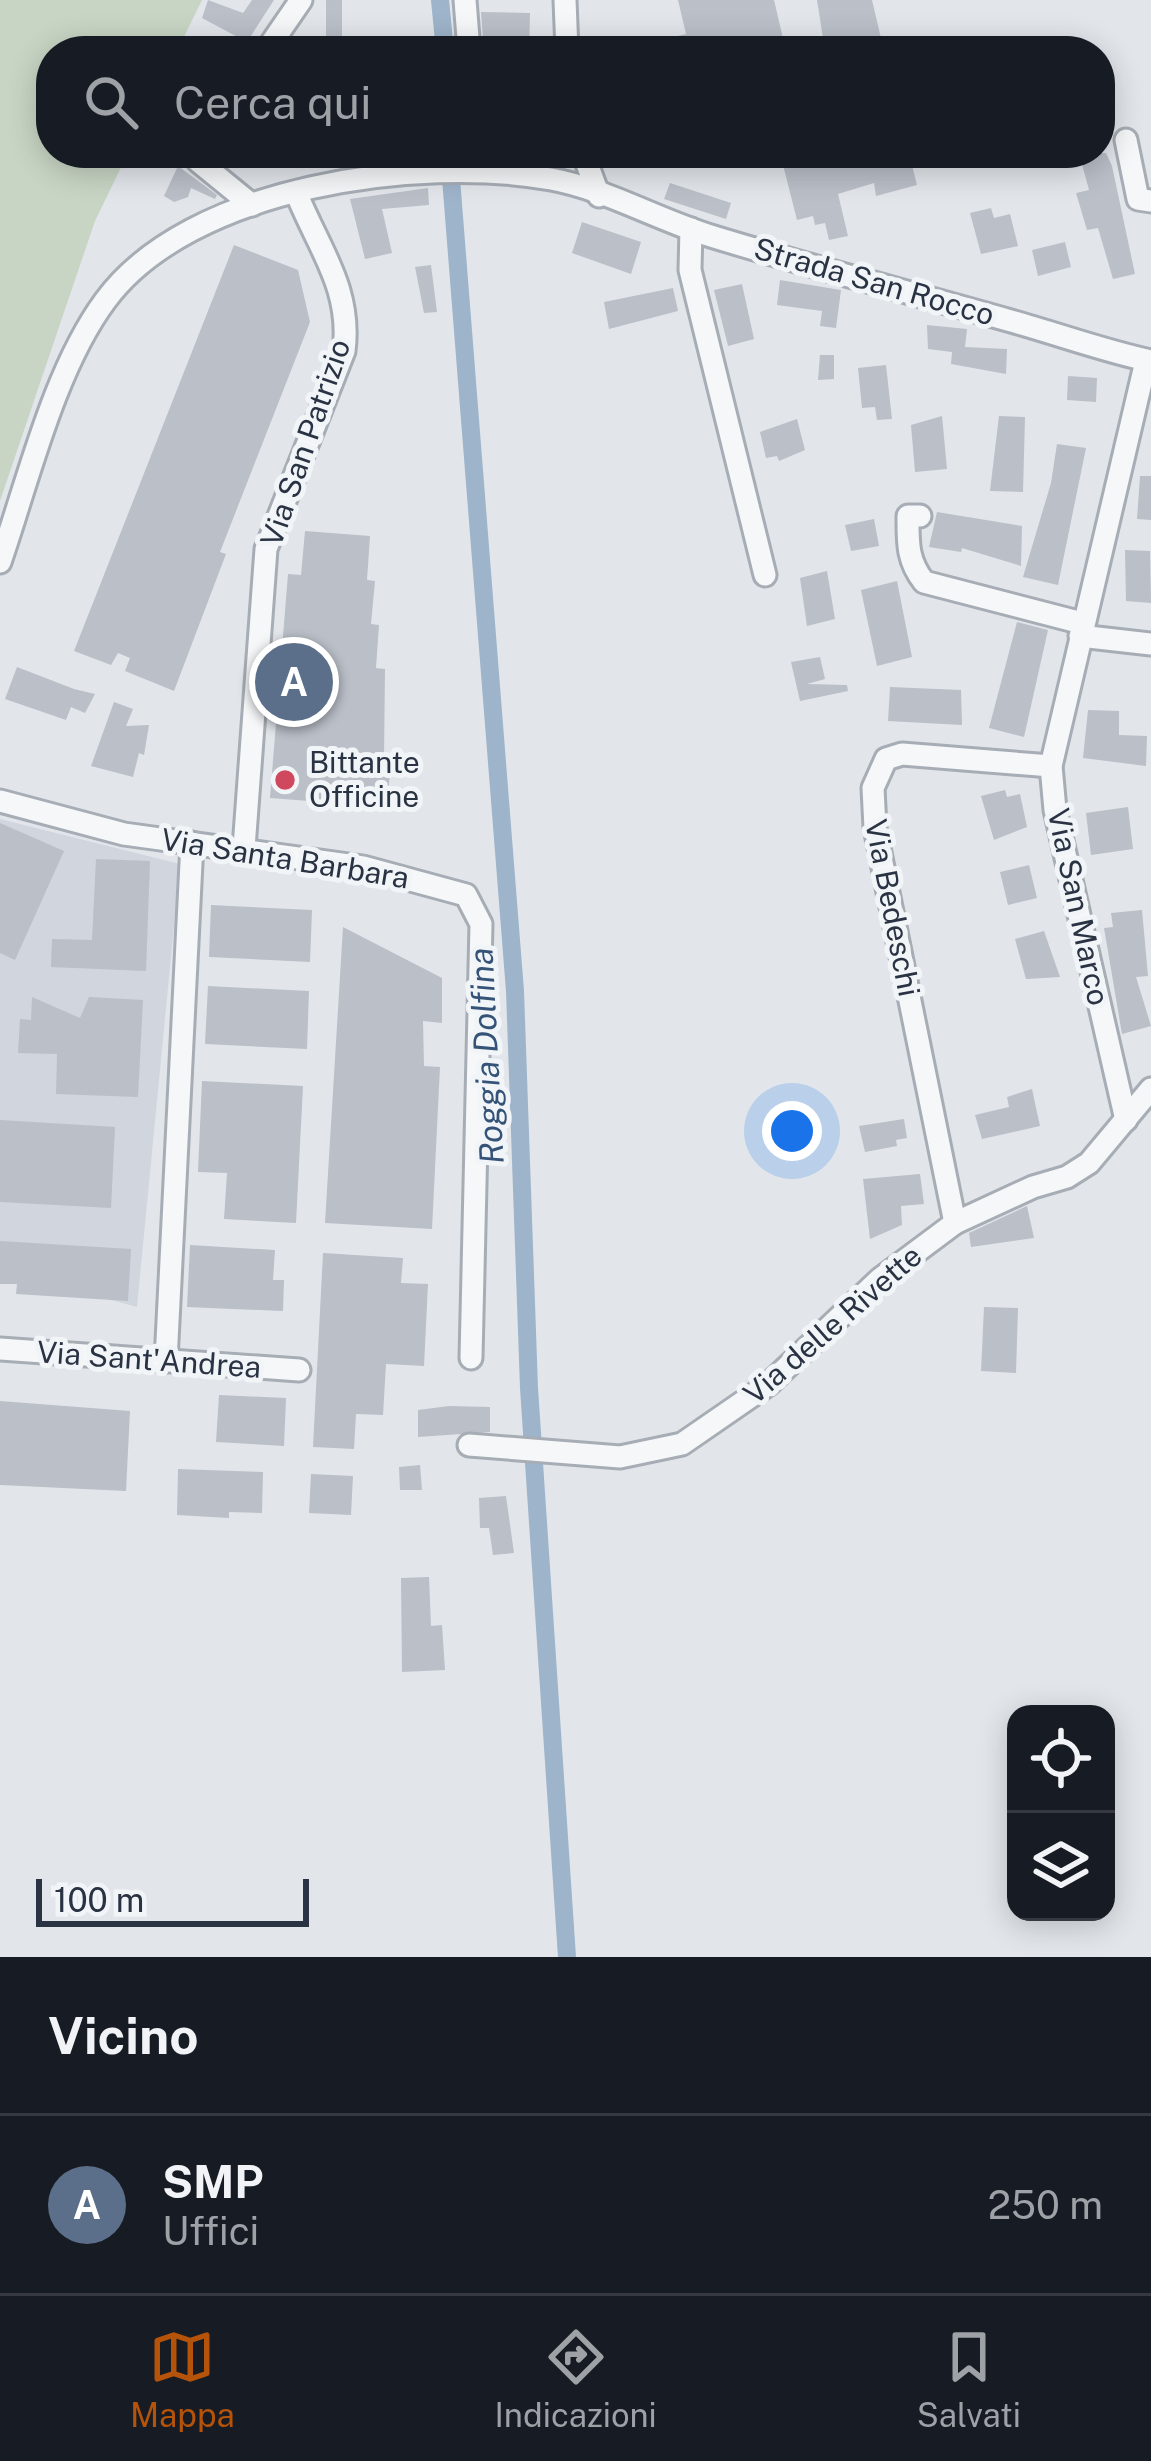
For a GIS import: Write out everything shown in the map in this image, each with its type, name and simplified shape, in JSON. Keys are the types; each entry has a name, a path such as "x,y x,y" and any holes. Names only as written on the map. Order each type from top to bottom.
{"street":[{"path":"276,36 301,0"},
{"path":"465,0 468,36"},
{"path":"565,0 566,36"},
{"path":"1126,140 1138,200 1151,201"},
{"path":"204,168 252,206"},
{"name":"Strada San Rocco","path":"0,562 73,361 104,302 137,266 252,206 296,192 454,168"},
{"name":"Strada San Rocco","path":"475,168 567,184 691,229 1149,361"},
{"path":"567,184 570,168"},
{"path":"588,168 598,196"},
{"name":"Via San Patrizio","path":"244,848 266,549 344,351 348,320 341,286 296,192"},
{"path":"691,229 690,270 765,575"},
{"name":"Via San Marco","path":"1126,1120 1055,810 1051,766 1149,361"},
{"path":"920,516 908,516 908,545 911,566 924,582 1081,630 1151,644"},
{"name":"Via Bedeschi","path":"955,1223 875,828 873,788 886,759 902,754 1051,766"},
{"name":"Via Santa Barbara","path":"0,801 124,834 363,867 466,895 481,924 471,1358"},
{"path":"166,1361 192,843"},
{"name":"Via delle Rivette","path":"469,1445 546,1453 653,1453 701,1433 769,1384 880,1279 955,1223 1033,1186 1067,1178 1106,1148 1151,1089"},
{"name":"Via Sant'Andrea","path":"0,1349 298,1370"}],"shaded area":[{"path":"0,819 180,864 137,1307 0,1270"}],"green space":[{"path":"0,0 202,0 184,36 36,36 36,168 121,168 95,221 0,501"}],"building":[{"path":"208,0 243,13 252,0 274,0 251,36 236,36 202,18"},
{"path":"326,0 342,0 342,36 326,36"},
{"path":"678,0 774,0 782,36 678,36 686,34"},
{"path":"817,0 872,0 880,36 823,36"},
{"path":"481,12 530,13 529,36 483,36"},
{"path":"177,168 217,195 215,199 191,188 188,197 174,202 164,196"},
{"path":"784,168 913,168 917,185 876,196 874,183 838,194 848,236 829,240 825,223 815,225 813,216 797,220"},
{"path":"1083,168 1112,168 1135,274 1113,279 1098,228 1087,230 1076,193 1089,190"},
{"path":"670,183 731,203 726,219 664,199"},
{"path":"428,188 429,205 382,209 392,253 365,259 350,199"},
{"path":"991,208 994,218 1010,214 1018,246 981,254 970,213"},
{"path":"582,222 641,242 631,274 572,253"},
{"path":"1065,242 1071,267 1038,276 1032,250"},
{"path":"234,245 298,270 310,322 220,552 226,554 174,691 125,671 130,658 118,653 111,665 74,651"},
{"path":"431,265 437,312 424,313 415,267"},
{"path":"780,280 841,290 836,328 820,326 822,311 777,305"},
{"path":"742,284 754,339 728,346 714,290"},
{"path":"673,288 678,311 609,329 604,302"},
{"path":"927,325 967,329 965,347 1007,349 1006,374 951,364 952,352 928,349"},
{"path":"820,355 834,355 834,379 818,380"},
{"path":"886,365 892,419 877,420 875,407 862,408 858,368"},
{"path":"1068,376 1097,378 1096,402 1067,400"},
{"path":"942,416 947,469 915,472 911,425"},
{"path":"999,416 1025,417 1023,492 990,491"},
{"path":"797,419 805,450 779,461 777,456 766,458 760,432"},
{"path":"1057,444 1086,448 1058,585 1023,577 1051,483"},
{"path":"1140,476 1151,476 1151,520 1137,519"},
{"path":"937,512 1022,526 1021,566 962,548 961,552 929,547"},
{"path":"874,519 879,546 851,551 845,525"},
{"path":"305,531 370,536 367,580 375,581 371,624 379,625 376,668 385,669 384,759 391,760 387,807 270,798 288,574 301,575"},
{"path":"1125,550 1150,551 1151,603 1126,601"},
{"path":"827,571 835,619 807,626 800,578"},
{"path":"897,581 912,657 877,666 861,590"},
{"path":"1017,622 1048,630 1024,737 989,728"},
{"path":"820,657 825,679 807,684 847,685 848,691 800,701 791,662"},
{"path":"17,667 95,694 85,713 71,707 66,720 5,699"},
{"path":"890,687 961,690 962,725 888,721"},
{"path":"114,702 133,709 126,726 149,725 144,755 139,753 133,777 91,766"},
{"path":"1088,710 1119,711 1119,735 1147,736 1146,766 1083,758"},
{"path":"1005,790 1007,797 1020,794 1027,827 994,840 981,796"},
{"path":"1128,807 1133,849 1091,855 1086,813"},
{"path":"0,823 64,851 15,960 0,953"},
{"path":"96,859 150,861 146,971 51,967 52,939 92,940"},
{"path":"1029,865 1037,898 1008,905 1000,872"},
{"path":"211,905 312,910 310,962 209,957"},
{"path":"1142,910 1148,976 1136,977 1151,1026 1122,1034 1104,928 1113,927 1111,913"},
{"path":"343,927 442,978 442,1023 423,1021 424,1066 440,1067 432,1229 325,1223"},
{"path":"1044,931 1060,977 1026,979 1015,939"},
{"path":"208,986 309,991 307,1049 205,1044"},
{"path":"32,997 80,1018 89,997 143,1000 138,1097 56,1094 57,1054 18,1053 20,1019 31,1020"},
{"path":"202,1081 303,1086 296,1223 224,1219 227,1173 198,1172"},
{"path":"1032,1089 1040,1126 982,1139 975,1115 1009,1107 1007,1097"},
{"path":"904,1119 907,1138 896,1140 897,1146 865,1152 859,1126"},
{"path":"0,1120 115,1127 111,1208 0,1202"},
{"path":"920,1174 924,1204 901,1206 902,1225 870,1239 863,1179"},
{"path":"1027,1206 1034,1238 971,1247 969,1233"},
{"path":"0,1241 131,1249 128,1301 16,1294 17,1284 0,1284"},
{"path":"190,1245 275,1250 273,1280 284,1280 283,1311 187,1307"},
{"path":"323,1253 403,1258 401,1283 428,1284 424,1366 386,1364 383,1415 356,1414 354,1449 313,1447"},
{"path":"984,1307 1018,1308 1016,1373 981,1371"},
{"path":"219,1395 286,1398 284,1446 216,1442"},
{"path":"0,1401 130,1411 126,1491 0,1485"},
{"path":"490,1407 490,1432 418,1437 418,1410"},
{"path":"420,1465 422,1490 400,1490 399,1467"},
{"path":"178,1469 263,1472 262,1513 229,1512 229,1518 177,1515"},
{"path":"311,1474 353,1476 351,1515 309,1513"},
{"path":"506,1496 514,1553 493,1555 489,1528 480,1528 479,1498"},
{"path":"429,1577 431,1626 442,1625 445,1670 402,1672 401,1578"}],"waterway":[{"name":"Roggia Dolfina","path":"440,0 444,36"},
{"name":"Roggia Dolfina","path":"450,168 515,991 529,1388 567,1957"}],"place":[{"name":"SMP","path":"294,682"},
{"name":"Bittante Officine","path":"285,780"}]}
